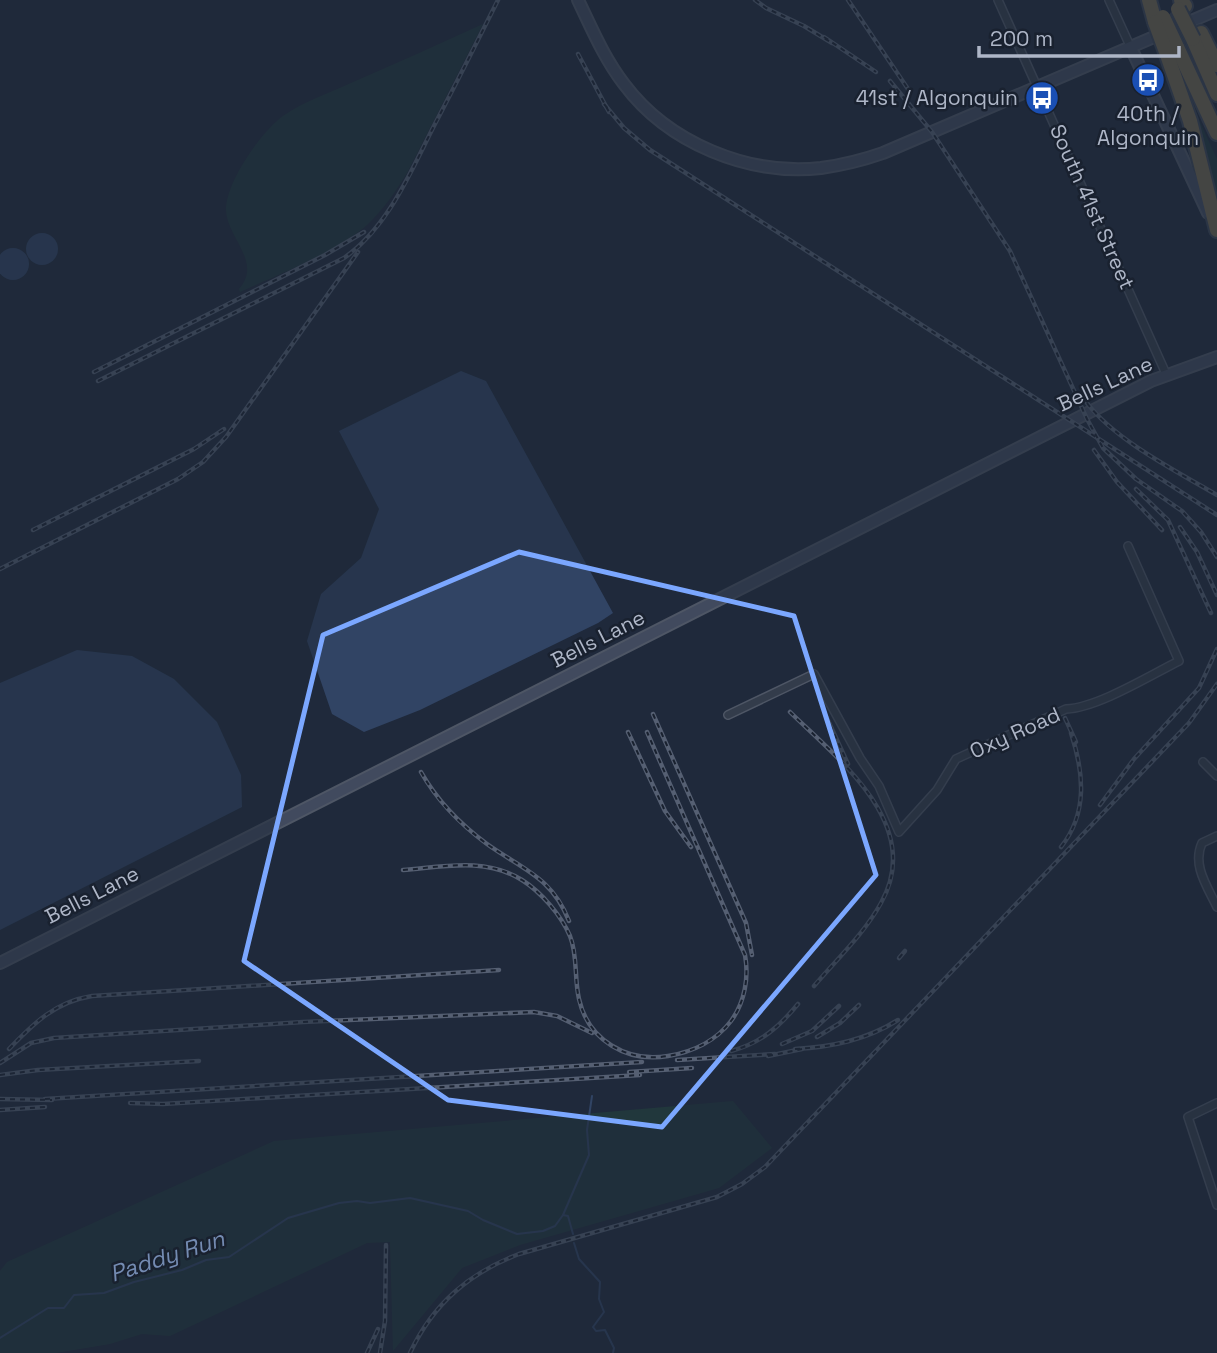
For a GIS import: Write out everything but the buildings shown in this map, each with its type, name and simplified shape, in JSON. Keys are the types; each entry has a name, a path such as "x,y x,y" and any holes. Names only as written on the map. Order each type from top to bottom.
{"highway":[{"path":"1149,0 1171,49 1217,133"},
{"path":"1155,0 1159,20"},
{"path":"1180,4 1217,65"},
{"path":"1197,36 1217,94"},
{"path":"1171,49 1217,231"}],"street":[{"path":"578,0 606,59 625,86 670,128 710,151 754,164 797,169 820,168 883,153 1217,10"},
{"name":"South 41st Street","path":"998,0 1167,376"},
{"path":"1109,0 1217,231"},
{"name":"Bells Lane","path":"0,963 1151,381 1217,357"},
{"name":"Oxy Road","path":"727,715 814,674 860,758 879,786 899,832 937,790 956,760 1066,709 1077,709 1179,662 1128,547"},
{"path":"1203,762 1217,776"},
{"path":"1217,836 1202,843 1197,855 1200,869 1217,907"},
{"path":"1217,1103 1188,1117 1217,1205"}],"highlighted area":[{"path":"519,552 794,616 876,875 662,1127 448,1100 244,961 323,635"}],"green space":[{"path":"483,24 407,173 378,213 367,225 339,245 240,292 247,269 246,260 228,220 228,199 246,158 274,123 308,102"},
{"path":"1175,68 1217,159 1217,200"},
{"path":"733,1101 772,1148 719,1188 520,1245 462,1268 393,1351 390,1242 367,1243 170,1336 142,1334 110,1344 56,1353 0,1353 0,1271 7,1262 274,1141"}],"water":[{"path":"42,233 53,238 58,249 53,260 42,265 31,260 26,249 31,238"},
{"path":"13,248 24,253 29,264 24,275 13,280 2,275 -3,264 2,253"},
{"path":"461,371 486,381 613,613 598,623 420,710 364,732 332,714 307,641 321,594 361,558 379,509 339,431"},
{"path":"77,650 132,656 174,679 217,722 241,775 242,807 0,930 0,683"}],"waterway":[{"path":"563,1215 589,1155 587,1130 592,1096"},
{"name":"Paddy Run","path":"0,1338 48,1308 64,1308 74,1295 104,1293 182,1270 206,1260 229,1257 288,1218 339,1203 370,1203 410,1198 468,1211 517,1234 543,1231 555,1226 563,1215 568,1216 573,1234"},
{"name":"Paddy Run","path":"574,1243 579,1259 600,1282 599,1299 604,1312 593,1327 596,1331 605,1330 614,1348 613,1353"}],"railway":[{"path":"98,381 344,258 360,245 387,213 409,176 498,0"},
{"path":"755,0 832,43"},
{"path":"848,0 908,89"},
{"path":"824,37 876,72"},
{"path":"578,54 609,112"},
{"path":"890,81 932,132 1010,251 1103,448 1136,479 1182,511 1201,532 1217,557"},
{"path":"604,104 624,128 650,150 1217,515"},
{"path":"94,372 325,255 364,232"},
{"path":"0,569 178,479 203,462 226,437 358,252"},
{"path":"1087,403 1113,430 1165,465 1217,495"},
{"path":"33,530 194,449 224,429"},
{"path":"1094,450 1117,482 1162,530"},
{"path":"1136,489 1168,520 1211,613"},
{"path":"1180,527 1197,552 1217,595"},
{"path":"1100,805 1134,759 1199,688 1217,649"},
{"path":"410,1353 419,1335 441,1305 469,1281 501,1262 519,1254 717,1197 742,1184 765,1167 1189,723 1217,684"},
{"path":"790,712 852,773 870,796 884,821 892,847 892,874 881,903 858,936 814,986"},
{"path":"653,714 746,923 752,955"},
{"path":"826,716 848,764"},
{"path":"1065,718 1076,742"},
{"path":"628,732 665,811 691,847"},
{"path":"403,870 479,866 493,868 522,880 550,905 570,936 579,999 584,1014 600,1037 612,1046 638,1056 668,1056 703,1044 725,1028 740,1006 746,981 745,955 647,732"},
{"path":"1061,847 1076,820 1081,792 1079,763 1071,733"},
{"path":"421,772 442,803 468,829 545,884 562,906 569,921"},
{"path":"899,958 905,951"},
{"path":"9,1049 46,1015 67,1003 92,996 499,970"},
{"path":"731,1051 751,1044 769,1033 798,1004"},
{"path":"817,1037 840,1023 859,1005"},
{"path":"782,1044 812,1031 839,1006"},
{"path":"0,1063 31,1043 54,1038 303,1022 534,1012 557,1016 592,1033"},
{"path":"795,1049 848,1041 874,1033 898,1020"},
{"path":"768,1056 802,1049"},
{"path":"677,1060 775,1054"},
{"path":"0,1075 38,1070 199,1061"},
{"path":"45,1099 642,1062"},
{"path":"629,1072 692,1068"},
{"path":"130,1103 163,1104 640,1075"},
{"path":"0,1099 52,1100"},
{"path":"0,1110 45,1107"},
{"path":"380,1353 385,1321 386,1245"},
{"path":"367,1353 378,1329"}],"place":[{"name":"40th / Algonquin","path":"1148,80"},
{"name":"41st / Algonquin","path":"1042,98"}]}
